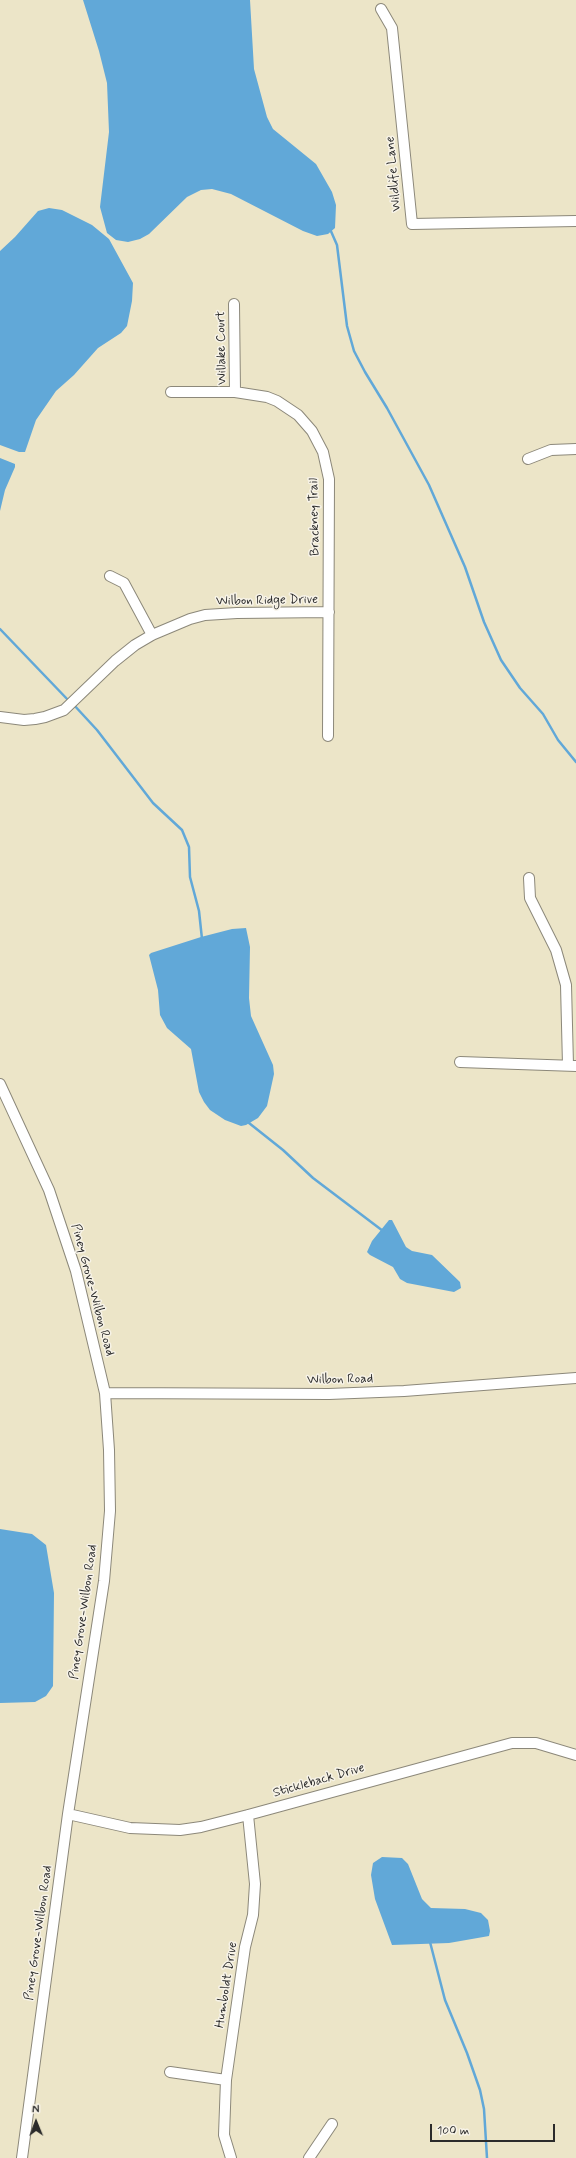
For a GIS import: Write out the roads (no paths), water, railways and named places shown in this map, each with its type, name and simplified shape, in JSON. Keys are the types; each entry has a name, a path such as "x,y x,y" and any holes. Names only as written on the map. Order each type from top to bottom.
{"street":[{"name":"Wildlife Lane","path":"381,9 392,28 412,224 576,221"},
{"name":"Willake Court","path":"234,304 235,392"},
{"name":"Brackney Trail","path":"171,392 235,392 267,397 298,415 312,431 323,452 329,479 328,736"},
{"path":"528,459 551,450 576,449"},
{"path":"110,576 124,583 152,635"},
{"name":"Wilbon Ridge Drive","path":"0,717 24,720 34,719 45,717 64,710 118,658 152,635 190,619 218,614 329,612"},
{"path":"460,1062 572,1066 566,985 556,950 530,898 529,878"},
{"name":"Piney Grove-Wilbon Road","path":"0,1084 49,1190 64,1229 76,1271 105,1393 109,1457 110,1512 104,1581 68,1814 22,2158"},
{"name":"Wilbon Road","path":"105,1393 329,1394 404,1391 576,1378"},
{"name":"Stickleback Drive","path":"68,1814 130,1828 180,1830 248,1815 512,1743 536,1743 576,1756"},
{"name":"Humboldt Drive","path":"231,2158 224,2135 226,2080 245,1946 253,1915 255,1884 248,1815"},
{"path":"170,2072 226,2080"},
{"path":"309,2158 332,2124"}],"water":[{"path":"83,0 250,0 254,69 267,117 273,129 316,164 332,192 336,205 335,228 328,234 317,236 303,231 231,194 212,189 201,190 187,197 149,234 140,239 128,242 116,240 107,233 100,207 109,132 107,83 99,51"},
{"path":"49,208 62,210 92,225 109,239 133,283 132,301 127,326 121,333 98,348 74,375 56,391 36,420 25,452 19,452 0,445 0,251 15,237 38,211"},
{"path":"0,458 15,464 15,467 5,490 0,511"},
{"path":"246,928 250,947 249,998 251,1016 273,1065 274,1074 267,1106 258,1118 246,1125 241,1126 225,1120 210,1110 204,1102 199,1092 191,1049 167,1028 160,1015 158,990 149,955 151,953 201,937 232,929"},
{"path":"389,1220 392,1220 406,1247 412,1251 432,1255 460,1282 461,1288 454,1292 407,1283 400,1279 393,1267 370,1255 367,1252 372,1241"},
{"path":"0,1529 32,1534 46,1545 54,1593 53,1686 46,1696 35,1702 0,1703"},
{"path":"382,1857 402,1858 408,1864 422,1899 431,1908 465,1909 481,1913 488,1920 490,1931 489,1936 449,1943 392,1945 375,1899 371,1875 373,1863"}],"waterway":[{"path":"330,229 337,245 347,326 354,351 429,485 465,567 484,622 501,660 520,688 543,714 558,740 576,762"},
{"path":"0,629 69,701"},
{"path":"73,704 97,730 153,803 182,830 189,847 190,877 199,911 202,939"},
{"path":"249,1120 249,1123 283,1150 313,1178 383,1231"},
{"path":"430,1942 445,2000 467,2053 480,2090 484,2109 487,2158"}]}
